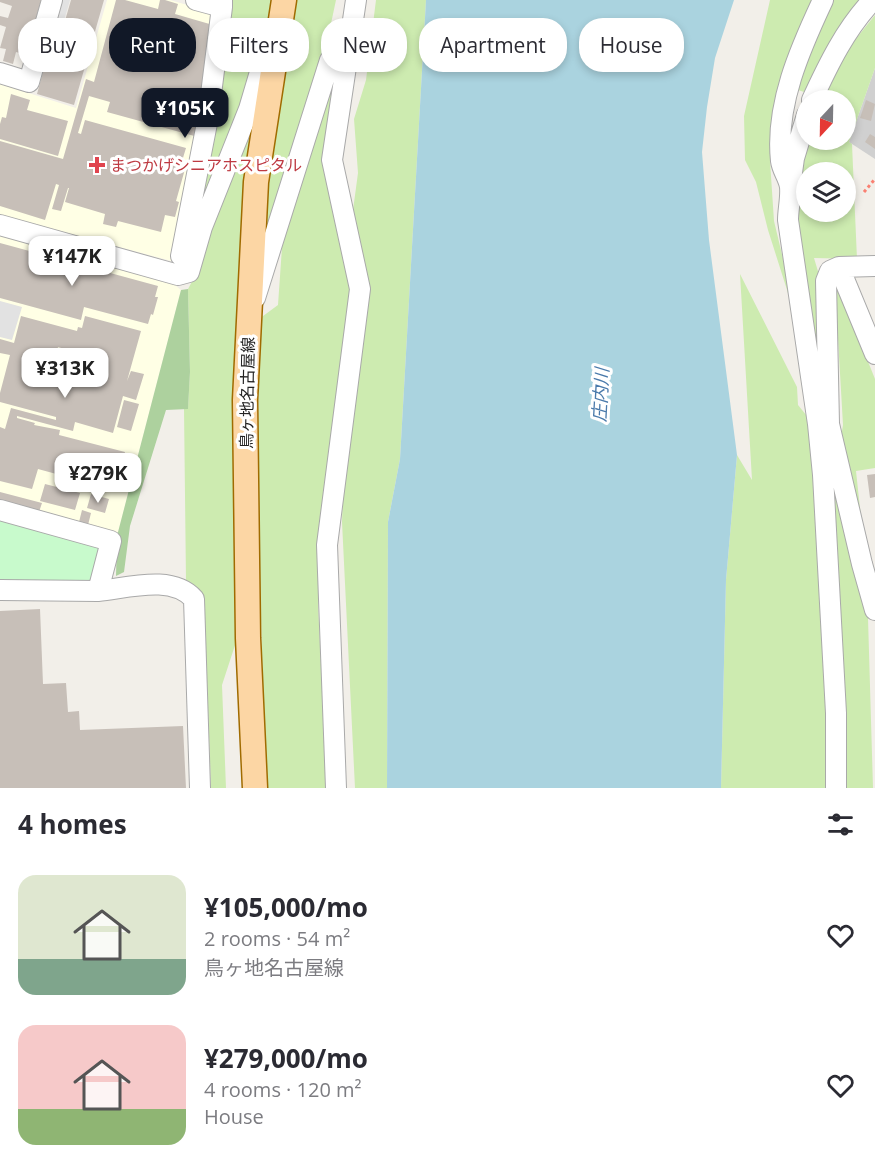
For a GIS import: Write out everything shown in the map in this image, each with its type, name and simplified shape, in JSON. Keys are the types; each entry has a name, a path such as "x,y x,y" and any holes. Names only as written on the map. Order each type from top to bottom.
{"main road":[{"name":"鳥ヶ地名古屋線","path":"282,18 284,0"},
{"name":"鳥ヶ地名古屋線","path":"255,788 246,563 245,400 256,182 274,72"}],"street":[{"path":"0,73 29,82 52,0"},
{"path":"178,274 208,118 222,4 196,0"},
{"path":"353,18 356,0"},
{"path":"790,186 781,163 786,99 802,46 823,0"},
{"path":"816,90 828,64 873,0"},
{"path":"0,225 178,274 189,272 202,227 249,109 260,72"},
{"path":"248,320 326,72"},
{"path":"336,788 327,545 360,290 332,160 345,72"},
{"path":"796,150 790,186 788,220 824,424 875,610"},
{"path":"836,788 836,713 823,475 826,281 830,271 839,267 875,266"},
{"path":"839,267 875,354"},
{"path":"0,510 111,541 98,591"},
{"path":"0,591 98,591 162,584 186,590 194,599 200,788"}],"path":[{"path":"864,192 875,179"}],"shaded area":[{"path":"60,0 70,0 65,18 55,18"},
{"name":"まつかげシニアホスピタル","path":"107,0 170,0 218,14 217,18 208,18 208,72 175,262 0,215 0,84 76,108 86,72 97,72 97,35"},
{"path":"875,68 875,159 856,147 856,122"},
{"path":"0,234 174,284 181,290 117,536 0,503"},
{"path":"0,301 22,307 12,340 0,337"}],"green space":[{"path":"229,0 274,0 272,18 232,18"},
{"path":"294,0 336,0 332,18 321,18 321,69 271,231 260,225 283,72 309,72 309,18 291,18"},
{"path":"376,0 426,0 425,18 419,18 419,72 422,72 400,459 388,522 387,788 355,788 342,522 343,493 370,287 353,210 358,173 354,119 367,72 407,72 407,18 374,18"},
{"path":"770,0 813,0 772,129 770,161 774,221 801,334 768,230 756,182 745,160 744,116"},
{"path":"833,0 861,0 809,90 798,90 795,89 808,49"},
{"path":"875,15 875,68 856,122 856,90 824,90 843,55"},
{"path":"222,72 253,72 198,225"},
{"path":"331,72 336,74 322,160 352,289 319,548 318,604 327,788 266,788 258,517 259,319 278,305 283,233"},
{"path":"257,124 238,636 222,685 226,788 211,788 204,602 186,581 184,409 188,408 190,372 188,289 195,276 207,227 249,125"},
{"path":"805,150 852,150 853,162 803,162"},
{"path":"798,222 855,222 857,259 814,258 820,278 820,349 815,349 798,247"},
{"path":"740,274 797,387 798,405 811,421 829,788 721,788 726,580 737,455 752,480"},
{"path":"835,287 839,289 875,379 875,468 856,471 863,536 840,443 843,425"},
{"path":"188,289 190,372 188,409 166,410 130,526 124,572 116,576 117,536 181,290"},
{"path":"830,449 868,618 873,788 842,788"},
{"path":"0,514 102,542 89,587 0,585"}],"water":[{"name":"庄内川","path":"426,0 734,0 715,58 702,152 709,240 737,455 726,580 721,788 387,788 388,522 400,459 422,72 567,72 567,18 425,18"}],"building":[{"path":"0,0 41,0 36,18 18,18 18,53 16,52 13,64 3,61 6,49 0,48 6,27 0,25 0,16 8,18 12,6"},
{"path":"71,0 104,0 97,24 97,18 66,18"},
{"path":"116,0 125,0 158,9 160,0 165,0 178,4 175,14 189,18 111,18"},
{"path":"196,20 208,24 208,62 198,137 107,112 110,102 89,96 78,133 81,134 85,120 186,148 182,161 187,162 176,201 179,202 175,217 165,215 161,232 118,221 116,227 103,224 105,214 65,202 69,188 61,211 52,209 59,185 56,184 45,220 0,206 0,141 63,159 86,79 94,82 109,26 109,72 196,72"},
{"path":"43,72 83,72 74,105 37,94"},
{"path":"11,94 30,100 27,110 68,121 58,156 0,139 0,124 2,117 6,118"},
{"path":"866,100 875,104 871,121 860,118"},
{"path":"870,134 875,137 875,149 865,142"},
{"path":"0,243 158,286 155,297 158,297 153,315 151,314 148,324 84,307 81,320 0,298"},
{"path":"21,316 77,331 78,327 82,328 85,316 141,331 127,381 131,371 144,374 136,400 123,396 113,433 75,422 73,431 17,416 17,418 35,423 34,425 60,430 59,435 125,452 115,490 38,469 32,489 0,481 0,427 5,429 11,408 56,420 56,417 0,402 0,393 10,355 0,353 0,339 14,343","holes":["58,347 68,350 59,385 49,383"]},
{"path":"124,400 139,404 131,431 117,427"},
{"path":"875,474 875,497 870,498 867,475"},
{"path":"45,484 80,493 75,510 40,501"},
{"path":"0,492 42,503 39,512 0,502"},
{"path":"91,494 109,499 105,513 87,508"},
{"path":"82,510 91,513 88,525 79,522"},
{"path":"40,609 43,684 66,683 68,712 79,711 80,730 183,726 186,788 0,788 0,611"}],"place":[{"name":"まつかげシニアホスピタル","path":"97,165"}]}
